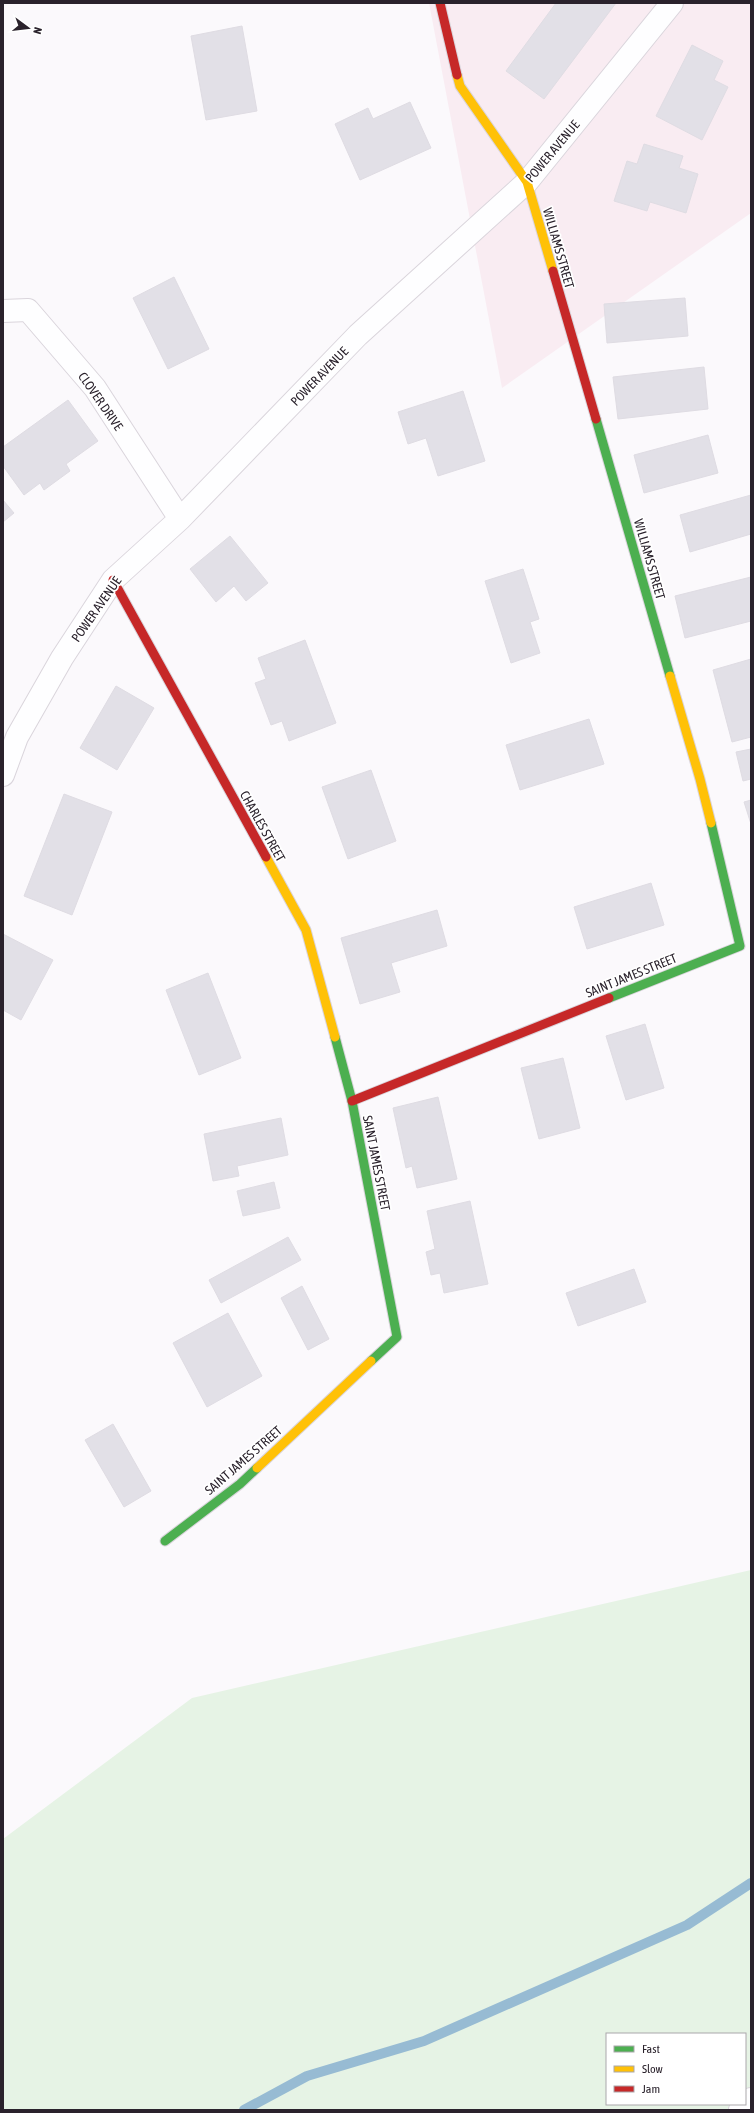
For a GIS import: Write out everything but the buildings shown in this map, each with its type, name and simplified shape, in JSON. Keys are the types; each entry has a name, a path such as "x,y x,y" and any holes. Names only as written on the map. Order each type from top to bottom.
{"street":[{"name":"WILLIAMS STREET","path":"440,3 460,86 527,182 700,780 740,946"},
{"name":"POWER AVENUE","path":"3,775 17,737 62,658 113,580 180,520 358,336 527,182 672,3"},
{"name":"CLOVER DRIVE","path":"3,311 28,310 90,382 180,520"},
{"name":"CHARLES STREET","path":"113,580 306,930 352,1101"},
{"name":"SAINT JAMES STREET","path":"165,1541 240,1484 397,1337 352,1101 740,946"}],"shaded area":[{"path":"429,3 751,3 751,213 502,388"}],"green space":[{"path":"751,1570 751,2101 742,2110 3,2110 3,1839 192,1698"}],"waterway":[{"path":"244,2110 307,2076 424,2041 687,1925 751,1883"}],"traffic: fast":[{"path":"596,419 670,676"},
{"path":"609,998 740,946 711,823"},
{"path":"335,1037 352,1101 397,1337 371,1361"},
{"path":"165,1541 240,1484 257,1468"}],"traffic: slow":[{"path":"457,75 460,86 527,182 553,271"},
{"path":"670,676 700,779 711,823"},
{"path":"266,857 306,930 335,1037"},
{"path":"257,1468 371,1361"}],"traffic: jam":[{"path":"440,3 457,75"},
{"path":"553,271 596,419"},
{"path":"113,580 266,857"},
{"path":"352,1101 609,998"}]}
